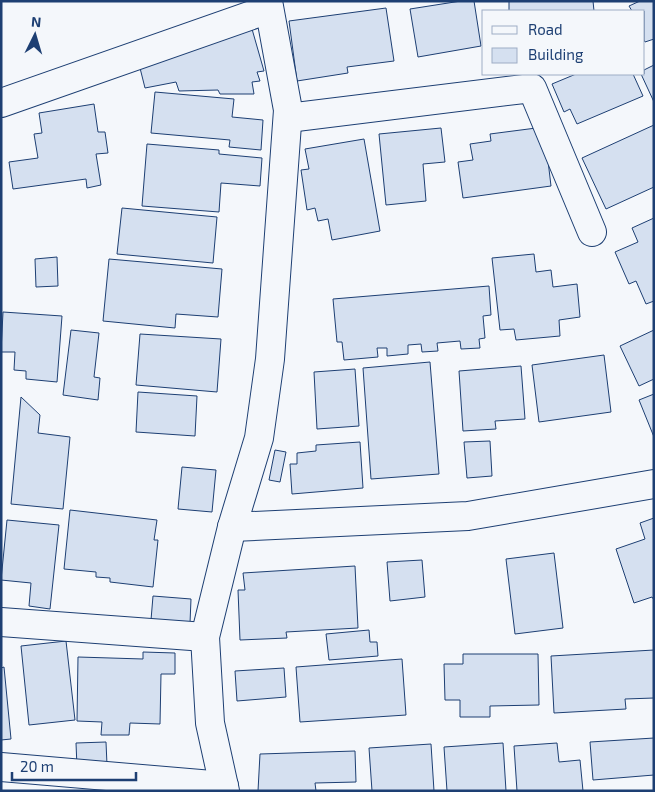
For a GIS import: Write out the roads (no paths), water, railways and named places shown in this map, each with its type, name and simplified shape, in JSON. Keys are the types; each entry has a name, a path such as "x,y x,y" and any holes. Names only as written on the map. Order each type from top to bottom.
{"street":[{"path":"1,103 269,5 288,110 270,360 260,438 232,527 205,637 210,724 224,788 1,766"},
{"path":"288,118 532,88 592,232"},
{"path":"232,527 468,516 654,484"},
{"path":"1,622 205,637"}]}
